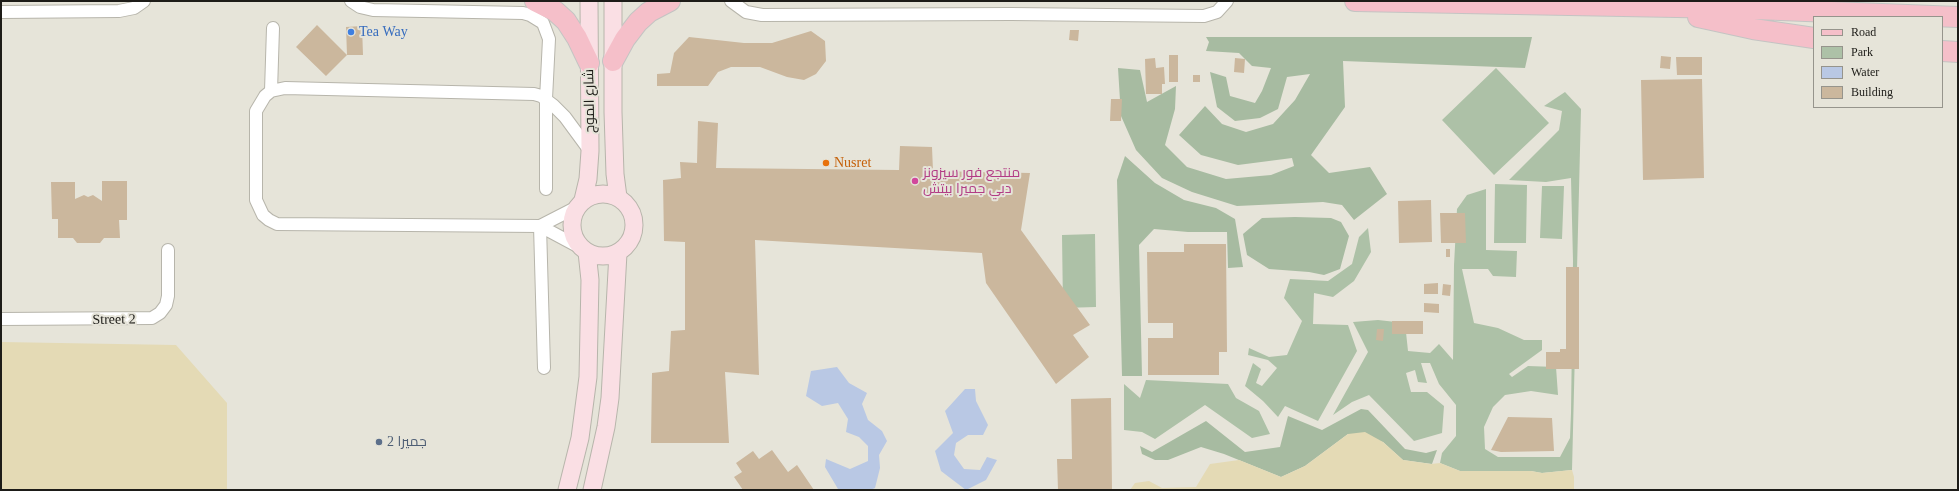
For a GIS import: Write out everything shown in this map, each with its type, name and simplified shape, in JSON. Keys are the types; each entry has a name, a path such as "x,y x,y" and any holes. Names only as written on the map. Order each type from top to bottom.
{"main road":[{"path":"535,1 555,11 566,21 577,38 589,63"},
{"path":"613,61 625,39 638,22 650,12 670,1"},
{"path":"1355,1 1655,7 1928,16"},
{"path":"1655,7 1753,28 1813,38"},
{"path":"1943,17 1958,17"},
{"path":"1943,51 1958,52"}],"street":[{"path":"1,12 119,11 134,8 144,1"},
{"path":"351,1 360,7 373,10 523,13 537,18 547,30 549,39 546,99 546,189"},
{"name":"شارع الموج","path":"580,203 588,179 590,151 589,1"},
{"name":"شارع الموج","path":"613,1 615,163 618,197"},
{"path":"731,1 746,12 762,15 1012,14 1204,16 1217,12 1227,1"},
{"path":"271,91 273,28"},
{"path":"540,226 591,195 600,193 618,197 627,203 635,222 634,233 631,241 618,253 608,256 597,256 540,226 285,225 269,220 258,208 256,200 256,111 259,103 271,91 285,88 534,94 546,99 565,117 590,151"},
{"path":"567,490 580,438 588,377 590,287 585,251 577,242 572,224 573,215 580,203"},
{"path":"540,226 544,368"},
{"name":"Street 2","path":"1,319 152,318 160,313 166,305 168,296 168,250"},
{"path":"592,490 606,427 610,398 618,253"}],"green space":[{"path":"1206,37 1532,37 1525,68 1343,61 1345,107 1311,155 1329,173 1370,167 1387,194 1354,220 1342,205 1323,202 1237,206 1192,192 1162,178 1136,150 1121,116 1118,68 1140,70 1147,102 1176,86 1175,109 1165,145 1187,167 1226,179 1271,175 1294,166 1292,158 1238,165 1201,155 1179,135 1205,106 1222,124 1246,132 1273,124 1295,100 1310,74 1287,77 1278,109 1260,118 1235,121 1217,107 1210,72 1226,77 1230,96 1255,103 1262,91 1271,68 1252,66 1239,53 1206,51 1209,42"},
{"path":"1496,68 1549,123 1494,175 1442,120"},
{"path":"1565,92 1581,109 1572,470 1542,473 1531,471 1460,471 1440,463 1442,453 1456,436 1456,405 1439,384 1430,363 1421,363 1427,383 1418,382 1415,370 1406,373 1411,392 1427,392 1444,406 1442,433 1414,441 1369,395 1352,402 1333,415 1368,352 1353,322 1378,320 1405,323 1408,351 1430,353 1439,344 1453,360 1454,265 1457,209 1467,195 1486,189 1486,250 1517,251 1516,277 1493,276 1488,269 1462,269 1474,323 1498,328 1524,340 1542,340 1542,350 1509,374 1512,377 1528,366 1556,367 1558,395 1531,391 1505,395 1493,407 1484,427 1485,449 1498,457 1560,457 1570,438 1571,413 1573,261 1571,178 1546,182 1509,180 1559,130 1562,111 1544,106"},
{"path":"1125,156 1155,183 1184,200 1216,208 1235,219 1243,267 1228,268 1227,232 1188,232 1154,229 1139,245 1142,376 1122,376 1117,180"},
{"path":"1495,184 1527,185 1526,243 1494,243"},
{"path":"1542,186 1564,186 1562,239 1540,238"},
{"path":"1262,218 1331,218 1341,222 1349,236 1340,269 1324,275 1309,272 1269,269 1247,255 1243,234"},
{"path":"1368,228 1371,252 1354,281 1333,297 1314,293 1313,324 1348,325 1357,351 1318,421 1285,406 1278,417 1263,401 1245,386 1253,363 1261,369 1256,383 1262,386 1277,368 1268,360 1248,355 1249,348 1269,357 1287,355 1302,321 1284,298 1290,279 1328,281 1352,264 1359,237"},
{"path":"1095,234 1096,307 1063,308 1062,235"},
{"path":"1146,380 1228,384 1236,398 1259,411 1270,434 1252,438 1205,405 1155,439 1142,432 1124,430 1124,384 1140,398"},
{"path":"1361,409 1368,410 1405,449 1426,453 1437,450 1432,464 1403,460 1383,442 1348,434 1305,466 1281,477 1224,454 1201,447 1168,460 1155,460 1142,454 1140,446 1152,452 1206,421 1245,452 1280,447 1288,416 1322,430"}],"sand":[{"path":"1,342 176,345 227,403 227,490 1,490"},
{"path":"1365,432 1383,442 1403,460 1431,464 1440,463 1460,471 1531,471 1542,473 1572,470 1574,477 1574,490 1130,490 1135,483 1149,481 1162,488 1196,487 1210,464 1239,460 1281,477 1305,466 1348,434"}],"water":[{"path":"837,367 849,383 867,393 862,404 868,420 882,431 887,441 879,455 880,468 875,488 870,490 838,489 825,467 826,459 850,469 868,461 868,446 859,437 846,432 848,419 838,403 822,406 806,396 811,371"},
{"path":"965,389 975,389 976,401 988,425 983,435 968,435 956,443 954,455 964,469 980,470 987,457 997,460 986,480 966,490 941,471 935,451 953,433 945,411"}],"building":[{"path":"317,25 347,55 326,76 296,47"},
{"path":"362,26 363,55 347,55 346,27"},
{"path":"1070,30 1079,30 1078,41 1069,40"},
{"path":"811,31 825,41 826,61 816,74 804,80 787,77 760,67 731,67 718,72 708,86 657,86 657,74 670,73 674,53 689,37 744,43 772,43"},
{"path":"1169,55 1178,55 1178,82 1169,82"},
{"path":"1661,56 1671,57 1670,69 1660,68"},
{"path":"1676,57 1702,57 1702,75 1677,75"},
{"path":"1155,58 1156,68 1164,67 1165,84 1162,84 1162,94 1146,94 1145,59"},
{"path":"1235,58 1245,59 1244,73 1234,72"},
{"path":"1193,75 1200,75 1200,82 1193,82"},
{"path":"1702,79 1704,178 1643,180 1641,80"},
{"path":"1111,99 1122,99 1121,121 1110,121"},
{"path":"698,121 718,123 716,168 899,170 900,146 932,147 933,171 1030,173 1021,230 1090,325 1073,335 1089,357 1056,384 986,283 982,253 755,240 759,375 725,372 729,443 651,443 652,373 669,371 671,331 685,330 685,242 664,241 663,180 681,178 680,162 697,163"},
{"path":"102,181 127,181 127,220 119,220 120,238 104,238 100,243 77,243 73,238 58,238 58,219 52,219 51,182 75,182 75,199 84,195 88,197 93,195 102,201"},
{"path":"1431,200 1432,242 1399,243 1398,201"},
{"path":"1440,213 1465,213 1466,243 1441,243"},
{"path":"1184,244 1226,244 1227,352 1219,352 1219,375 1148,375 1148,338 1173,338 1173,323 1148,323 1147,252 1184,252"},
{"path":"1446,249 1450,249 1450,257 1446,257"},
{"path":"1566,267 1579,267 1579,369 1546,369 1546,352 1560,352 1560,349 1566,349"},
{"path":"1438,283 1438,294 1424,294 1424,284"},
{"path":"1443,284 1451,285 1450,296 1442,295"},
{"path":"1424,303 1439,304 1439,313 1424,312"},
{"path":"1392,321 1423,321 1423,334 1392,334"},
{"path":"1377,329 1384,329 1383,341 1376,340"},
{"path":"1111,398 1112,490 1058,490 1057,459 1072,459 1071,399"},
{"path":"1508,417 1552,418 1554,451 1501,452 1491,450"},
{"path":"772,450 788,472 797,465 814,490 743,490 734,477 742,472 736,463 753,451 759,459"}],"place":[{"name":"Tea Way","path":"351,32"},
{"name":"Nusret","path":"826,163"},
{"name":"منتجع فور سيزونز دبي جميرا بيتش","path":"915,181"},
{"name":"جميرا 2","path":"379,442"}]}
